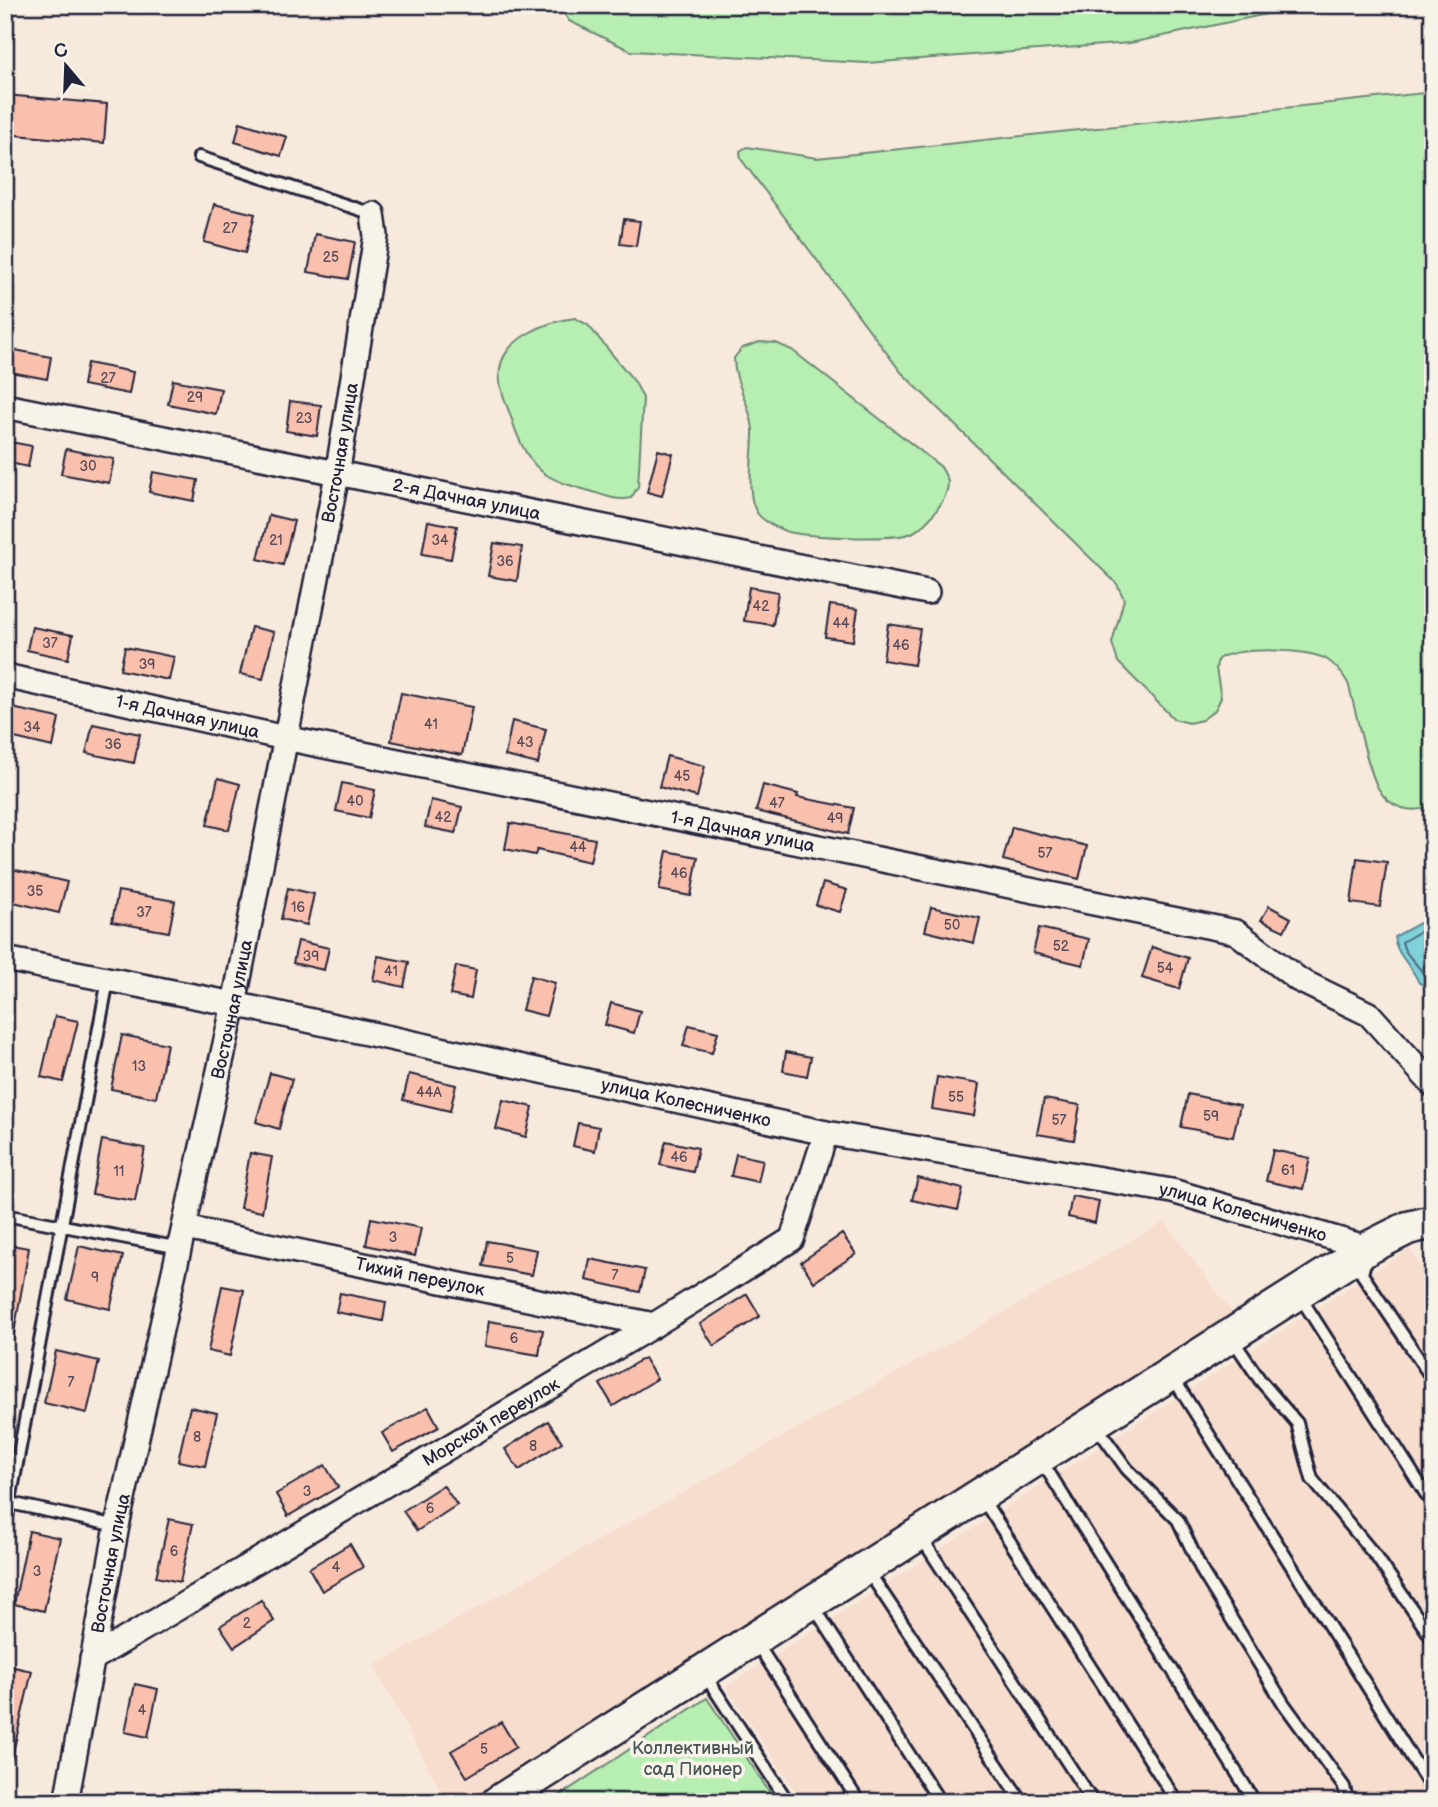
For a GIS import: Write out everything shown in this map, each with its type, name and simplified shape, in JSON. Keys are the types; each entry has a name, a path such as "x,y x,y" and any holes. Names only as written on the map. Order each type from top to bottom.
{"main road":[{"path":"498,1802 1368,1248 1408,1228 1433,1222"}],"street":[{"name":"Восточная улица","path":"66,1802 117,1526 234,1004 337,475 376,236 373,214"},
{"name":"2-я Дачная улица","path":"5,406 927,592"},
{"name":"1-я Дачная улица","path":"5,676 285,738 1236,932 1299,980 1369,1014 1433,1085"},
{"name":"улица Колесниченко","path":"5,959 234,1004 826,1132 1172,1191 1368,1248"},
{"name":"Морской переулок","path":"92,1659 654,1325 792,1239 826,1132"},
{"name":"Тихий переулок","path":"182,1238 654,1325"}],"lane":[{"path":"200,157 373,214"},
{"path":"5,1527 108,980"},
{"path":"5,1215 62,1226 182,1238"},
{"path":"1368,1248 1362,1274 1433,1380"},
{"path":"1297,1293 1433,1505"},
{"path":"1229,1336 1259,1380 1297,1423 1312,1479 1378,1559 1433,1640"},
{"path":"1170,1374 1433,1791"},
{"path":"1093,1422 1127,1469 1178,1520 1203,1573 1284,1704 1344,1787 1349,1802"},
{"path":"1039,1457 1255,1802"},
{"path":"980,1494 1177,1802"},
{"path":"10,1503 117,1526"},
{"path":"919,1534 1093,1802"},
{"path":"866,1567 1022,1802"},
{"path":"811,1602 940,1802"},
{"path":"754,1639 859,1802"},
{"path":"702,1671 788,1802"}],"shaded area":[{"path":"1165,1222 1233,1314 491,1802 447,1802 374,1666"},
{"path":"1409,1249 1433,1285 1433,1802 803,1802 726,1687"}],"green space":[{"path":"559,5 1309,5 1130,43 867,63 631,51 569,21"},
{"path":"1433,92 1433,804 1425,808 1410,809 1388,801 1378,788 1365,752 1348,683 1333,664 1316,655 1272,650 1240,652 1218,659 1216,668 1221,698 1215,710 1202,720 1189,723 1174,719 1118,662 1112,643 1124,599 1117,584 901,372 741,159 740,151 747,147 817,158"},
{"path":"575,318 588,325 635,382 643,398 638,487 631,498 606,496 545,474 534,464 517,435 503,395 500,369 510,348 540,327"},
{"path":"760,342 776,343 792,350 941,467 948,482 945,496 924,524 912,533 887,537 829,536 785,531 760,517 751,497 752,421 737,377 734,358 742,348"},
{"name":"Коллективный сад Пионер","path":"707,1698 776,1802 550,1802"}],"water":[{"path":"1433,916 1433,988 1419,983 1398,950 1394,937"}],"building":[{"path":"5,95 107,104 104,143 5,134"},
{"path":"240,122 287,137 281,156 235,142"},
{"path":"214,204 255,214 245,253 204,242"},
{"path":"624,219 640,221 636,246 620,244"},
{"path":"315,234 355,242 348,279 308,272"},
{"path":"5,348 51,357 47,379 5,371"},
{"path":"87,363 133,372 129,394 83,385"},
{"path":"173,380 221,389 216,414 168,404"},
{"path":"290,401 321,405 317,436 286,431"},
{"path":"5,441 32,446 28,467 5,462"},
{"path":"66,449 114,459 109,483 61,474"},
{"path":"658,450 673,454 662,496 647,492"},
{"path":"153,472 198,480 194,501 149,492"},
{"path":"269,515 294,521 283,565 258,559"},
{"path":"428,521 457,526 451,559 422,554"},
{"path":"494,543 522,547 517,581 488,576"},
{"path":"749,587 778,592 773,625 744,621"},
{"path":"830,605 858,609 853,641 825,637"},
{"path":"888,624 920,629 914,665 883,660"},
{"path":"32,627 73,635 68,659 27,650"},
{"path":"251,627 274,632 263,679 240,674"},
{"path":"125,647 174,657 169,680 120,670"},
{"path":"401,693 472,707 462,755 391,741"},
{"path":"12,708 59,718 53,747 6,736"},
{"path":"512,721 546,729 538,764 505,756"},
{"path":"93,724 140,734 134,763 86,753"},
{"path":"667,756 705,766 697,797 659,787"},
{"path":"218,778 240,784 229,830 207,825"},
{"path":"342,783 375,790 369,818 336,811"},
{"path":"763,785 798,794 797,797 854,808 848,834 756,811"},
{"path":"431,800 462,807 456,833 425,827"},
{"path":"510,823 595,839 590,862 537,850 535,855 505,849"},
{"path":"1012,827 1087,846 1079,879 1003,860"},
{"path":"667,851 698,857 691,896 659,890"},
{"path":"1357,858 1387,862 1380,907 1351,903"},
{"path":"8,868 67,882 59,913 5,900"},
{"path":"823,883 847,890 840,912 816,905"},
{"path":"288,888 314,894 307,925 281,919"},
{"path":"118,891 175,901 169,932 112,922"},
{"path":"1269,906 1291,918 1284,931 1261,920"},
{"path":"931,907 980,918 974,943 925,931"},
{"path":"1039,928 1089,939 1083,965 1033,953"},
{"path":"298,941 329,948 324,970 293,963"},
{"path":"1152,947 1188,958 1179,989 1142,978"},
{"path":"378,956 409,962 404,987 373,980"},
{"path":"456,966 476,970 471,999 450,995"},
{"path":"531,976 555,983 546,1016 522,1010"},
{"path":"611,1003 640,1011 634,1033 605,1025"},
{"path":"55,1016 78,1021 63,1082 41,1077"},
{"path":"689,1025 718,1032 712,1053 683,1046"},
{"path":"122,1035 167,1044 156,1098 111,1089"},
{"path":"786,1052 811,1057 807,1076 783,1071"},
{"path":"270,1073 292,1079 279,1129 256,1122"},
{"path":"409,1074 456,1085 450,1111 403,1100"},
{"path":"937,1077 979,1084 974,1116 932,1109"},
{"path":"1188,1094 1240,1105 1233,1137 1181,1127"},
{"path":"1044,1099 1080,1105 1074,1140 1037,1134"},
{"path":"503,1100 533,1107 526,1137 496,1129"},
{"path":"578,1123 599,1127 595,1151 573,1146"},
{"path":"102,1140 145,1148 135,1201 92,1194"},
{"path":"666,1141 698,1148 693,1172 660,1165"},
{"path":"1273,1150 1310,1158 1303,1189 1266,1181"},
{"path":"250,1153 272,1157 262,1212 240,1208"},
{"path":"736,1154 763,1160 758,1182 731,1176"},
{"path":"918,1178 963,1189 958,1210 912,1200"},
{"path":"1072,1196 1099,1201 1095,1223 1068,1217"},
{"path":"371,1218 421,1228 415,1256 366,1245"},
{"path":"842,1234 856,1254 814,1282 801,1262"},
{"path":"487,1241 537,1250 532,1275 483,1266"},
{"path":"5,1244 29,1248 13,1339 5,1338"},
{"path":"79,1246 123,1256 110,1309 67,1299"},
{"path":"590,1259 645,1270 640,1292 586,1280"},
{"path":"222,1286 244,1290 230,1356 208,1351"},
{"path":"340,1293 386,1302 383,1321 336,1312"},
{"path":"747,1294 760,1316 714,1346 700,1324"},
{"path":"489,1321 543,1330 539,1355 485,1346"},
{"path":"56,1351 99,1361 87,1413 44,1403"},
{"path":"644,1358 657,1379 613,1406 600,1384"},
{"path":"190,1407 217,1413 205,1466 178,1461"},
{"path":"428,1407 439,1427 393,1452 382,1433"},
{"path":"548,1421 562,1442 519,1470 505,1449"},
{"path":"325,1465 338,1487 288,1516 276,1494"},
{"path":"443,1485 457,1505 417,1531 403,1511"},
{"path":"169,1519 193,1524 180,1582 156,1577"},
{"path":"29,1531 60,1538 44,1611 14,1604"},
{"path":"350,1544 363,1567 322,1591 309,1568"},
{"path":"261,1600 274,1621 234,1647 220,1626"},
{"path":"5,1665 32,1671 11,1761 5,1760"},
{"path":"135,1684 158,1689 148,1737 125,1732"},
{"path":"501,1722 516,1747 467,1777 451,1751"}]}
